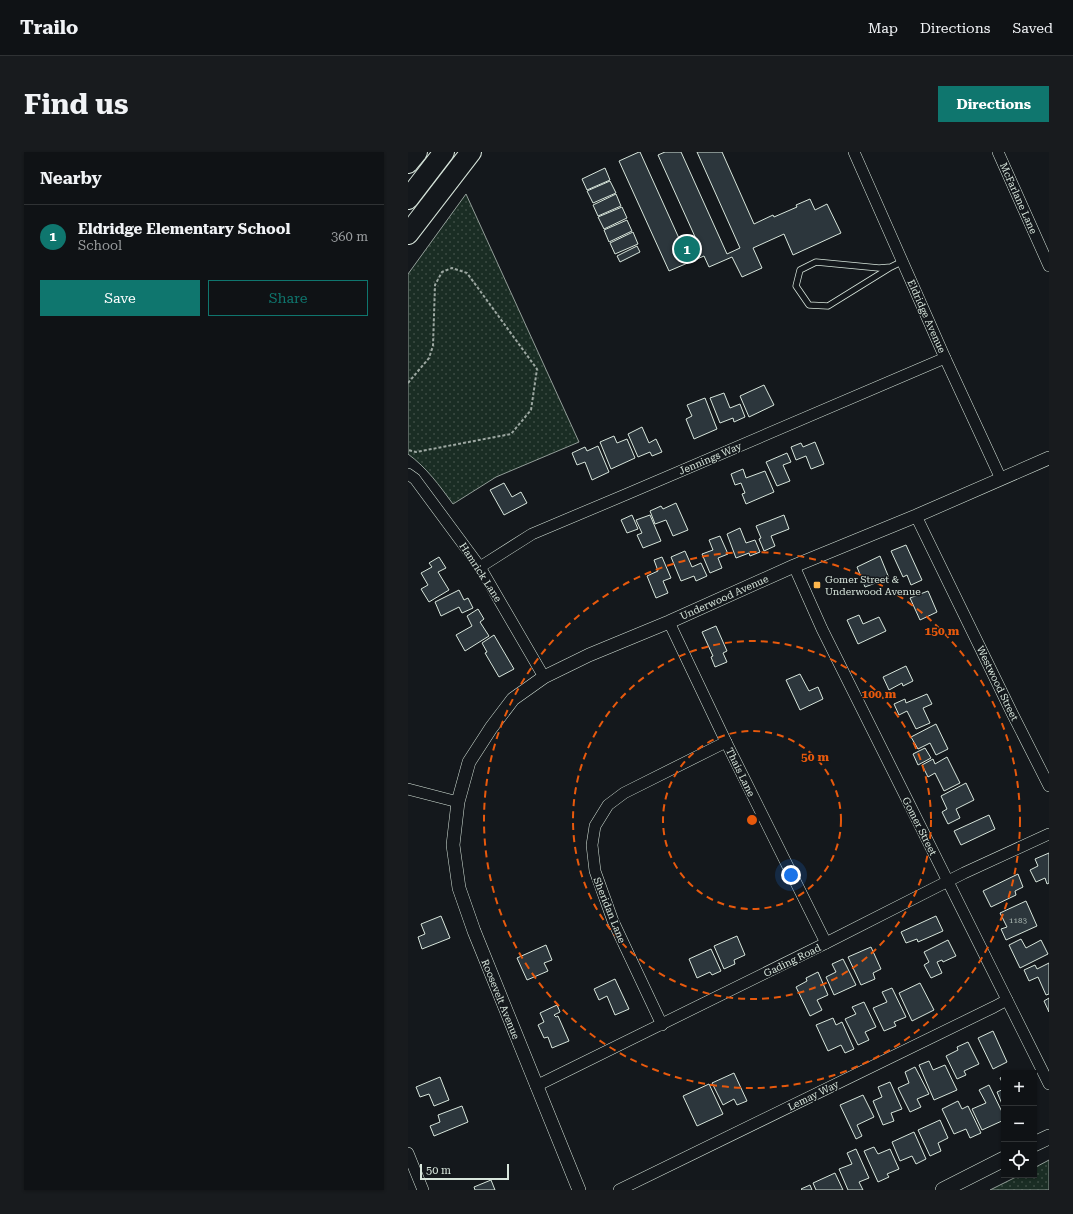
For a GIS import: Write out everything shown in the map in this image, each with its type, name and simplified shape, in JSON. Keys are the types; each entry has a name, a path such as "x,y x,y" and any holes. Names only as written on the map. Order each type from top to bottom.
{"highway":[{"path":"408,199 444,152"},
{"path":"408,234 471,152"}],"main road":[{"path":"1037,1143 1049,1137"},
{"path":"943,1190 1001,1161"}],"street":[{"name":"Eldridge Avenue","path":"854,152 1000,479"},
{"name":"McFarlane Lane","path":"998,152 1049,266"},
{"name":"Jennings Way","path":"480,567 532,534 945,358"},
{"name":"Underwood Avenue","path":"458,802 469,762 491,728 513,699 544,677 589,655 669,622 794,566 916,516 1049,458"},
{"name":"Hamrick Lane","path":"408,474 415,479 480,567 544,677"},
{"name":"Westwood Street","path":"916,516 1049,786"},
{"name":"Gomer Street","path":"794,566 822,629 1049,1084"},
{"name":"Thais Lane","path":"669,622 726,742 826,943"},
{"name":"Sheridan Lane","path":"662,1025 613,921 594,871 592,845 595,826 608,806 624,793 726,742"},
{"path":"408,789 458,802"},
{"name":"Roosevelt Avenue","path":"458,802 453,845 459,888 474,931 579,1190"},
{"name":"Gading Road","path":"536,1086 662,1025 948,881 1049,834"},
{"name":"Lemay Way","path":"618,1190 631,1187 1006,1000"},
{"path":"408,1152 423,1190"}],"lane":[{"path":"891,267 879,268 816,262 800,270 796,286 809,305 828,306 903,261"}],"path":[{"path":"408,382 429,358 433,346 435,285 442,272 452,268 467,273 537,369 531,410 511,434 416,452 408,450"}],"green space":[{"path":"466,194 579,442 496,477 453,504 427,471 408,454 408,274"},
{"path":"1049,1160 1049,1190 990,1190 1014,1178 1037,1178 1037,1166"}],"building":[{"path":"639,152 687,256 701,250 658,155 665,152 681,152 727,254 740,248 697,152 722,152 754,224 773,215 774,217 797,207 796,205 810,199 815,210 827,204 841,233 793,255 784,234 753,248 762,268 742,277 732,257 709,267 704,256 669,271 619,161"},
{"path":"605,168 610,180 587,190 582,179"},
{"path":"610,181 616,193 593,203 587,191"},
{"path":"616,194 621,206 598,216 593,205"},
{"path":"622,207 627,218 604,229 598,217"},
{"path":"627,220 632,231 609,242 604,230"},
{"path":"633,232 638,244 615,254 610,243"},
{"path":"637,246 640,252 620,262 617,256"},
{"path":"764,385 774,405 749,417 740,396"},
{"path":"724,393 730,408 740,404 745,417 734,422 733,418 720,423 710,398"},
{"path":"705,398 717,429 694,439 686,419 692,416 687,405"},
{"path":"642,427 649,443 656,439 662,452 652,456 650,452 638,457 628,434"},
{"path":"614,436 617,443 627,439 635,458 611,469 600,442"},
{"path":"815,442 824,464 811,469 806,456 796,460 791,447 801,443 803,447"},
{"path":"598,446 609,472 592,480 585,462 577,465 572,453 585,447 587,451"},
{"path":"787,453 791,462 783,465 790,481 777,486 766,462"},
{"path":"743,469 746,478 765,471 774,492 746,504 742,494 745,493 741,483 735,485 731,474"},
{"path":"504,483 512,497 521,492 527,503 504,515 490,490"},
{"path":"676,503 688,530 673,536 666,520 655,524 650,511 661,506 663,509"},
{"path":"632,515 638,529 627,533 621,520"},
{"path":"650,515 661,541 643,548 637,535 642,533 636,520"},
{"path":"784,515 789,529 771,536 775,546 764,551 756,526"},
{"path":"740,528 746,543 755,540 760,552 750,556 749,553 736,558 727,534"},
{"path":"720,536 728,554 718,558 722,568 710,573 702,554 713,550 709,540"},
{"path":"906,545 922,580 911,585 907,575 903,577 891,551"},
{"path":"685,551 692,567 701,563 707,576 696,581 694,576 681,581 671,557"},
{"path":"880,556 889,578 865,587 857,567"},
{"path":"439,557 446,568 438,572 449,590 429,602 421,589 428,585 421,573 432,567 429,563"},
{"path":"662,557 671,578 663,581 668,593 656,598 647,576 658,571 654,560"},
{"path":"459,590 464,600 468,598 473,608 462,613 459,607 441,616 435,602"},
{"path":"928,591 937,612 920,620 910,598"},
{"path":"478,609 484,619 480,622 489,636 465,651 456,635 472,626 467,616"},
{"path":"859,615 863,624 879,617 886,631 858,644 847,620"},
{"path":"716,626 727,651 723,653 727,662 715,667 711,657 713,656 702,632"},
{"path":"494,635 514,669 499,677 485,653 487,652 482,643"},
{"path":"906,666 913,681 903,686 902,683 889,690 883,677"},
{"path":"800,674 809,691 818,687 823,699 800,710 786,680"},
{"path":"927,694 932,704 923,708 930,723 916,729 907,711 899,715 894,704 905,699 906,703"},
{"path":"936,724 948,749 936,755 930,743 918,749 911,737"},
{"path":"925,748 931,758 918,765 913,754"},
{"path":"947,757 960,783 944,791 935,773 928,777 922,765 933,759 935,764"},
{"path":"966,783 974,800 956,809 960,818 948,824 942,812 947,809 941,796"},
{"path":"989,815 995,829 961,845 954,831"},
{"path":"1049,853 1049,883 1047,884 1045,878 1036,882 1030,870 1038,866 1035,859"},
{"path":"1018,874 1023,887 1015,891 1016,895 991,907 983,891"},
{"path":"1026,901 1037,926 1006,940 1001,929 1007,927 1000,913"},
{"path":"441,916 450,938 422,949 418,937 425,934 421,924"},
{"path":"936,916 943,931 918,942 917,939 906,943 901,932"},
{"path":"737,936 745,955 734,960 735,964 724,969 714,946"},
{"path":"1021,939 1026,948 1041,940 1048,954 1020,968 1009,945"},
{"path":"948,940 956,956 943,962 942,960 937,962 942,973 931,978 924,965 929,962 924,952"},
{"path":"546,945 552,960 544,963 548,971 527,980 517,958"},
{"path":"871,947 881,969 873,973 875,979 861,985 848,957"},
{"path":"711,949 721,971 712,975 710,972 697,978 689,959"},
{"path":"843,959 856,985 834,995 826,977 836,972 832,964"},
{"path":"1049,963 1049,994 1046,995 1038,977 1029,981 1024,970 1035,965 1037,969"},
{"path":"818,972 828,995 817,1000 822,1010 810,1016 796,987 807,981 806,978"},
{"path":"615,979 629,1009 615,1015 607,996 599,1000 594,989"},
{"path":"920,983 934,1010 912,1021 899,993"},
{"path":"892,988 906,1017 894,1022 896,1026 884,1031 873,1008 887,1002 882,992"},
{"path":"1049,998 1049,1012 1044,1001"},
{"path":"864,1002 876,1027 865,1032 869,1040 858,1045 845,1019 856,1014 852,1007"},
{"path":"557,1005 560,1012 554,1015 556,1017 558,1016 569,1041 552,1048 548,1037 544,1038 538,1025 544,1022 540,1013"},
{"path":"833,1018 836,1025 842,1022 854,1049 845,1053 841,1045 828,1051 816,1025"},
{"path":"993,1031 1007,1062 993,1069 978,1038"},
{"path":"968,1042 979,1064 964,1071 966,1075 957,1079 946,1056 958,1050 957,1047"},
{"path":"929,1061 933,1070 945,1065 957,1090 934,1100 919,1065"},
{"path":"915,1067 929,1094 917,1099 921,1107 910,1112 898,1088 909,1083 905,1072"},
{"path":"734,1073 747,1101 737,1105 734,1099 723,1105 712,1083"},
{"path":"440,1077 449,1100 434,1106 429,1094 420,1097 416,1087"},
{"path":"890,1082 902,1109 891,1113 894,1121 883,1125 873,1101 882,1097 878,1087"},
{"path":"709,1084 723,1114 697,1126 683,1096"},
{"path":"989,1085 1001,1110 1001,1121 982,1130 972,1109 986,1103 979,1090"},
{"path":"1001,1090 1001,1102 997,1092"},
{"path":"863,1095 874,1117 857,1125 862,1136 856,1139 840,1105"},
{"path":"958,1101 962,1109 968,1106 981,1133 970,1138 966,1129 954,1134 942,1109"},
{"path":"462,1106 468,1122 434,1136 430,1126 440,1122 438,1115"},
{"path":"940,1120 948,1138 938,1143 941,1151 930,1156 918,1130"},
{"path":"914,1132 926,1159 916,1164 912,1156 900,1161 892,1142"},
{"path":"874,1147 878,1154 890,1149 899,1169 887,1174 889,1177 878,1182 864,1151"},
{"path":"856,1149 869,1178 859,1182 863,1190 848,1190 839,1169 852,1164 847,1153"},
{"path":"835,1173 843,1190 816,1190 813,1183"},
{"path":"491,1180 495,1190 475,1190 474,1187"},
{"path":"810,1185 812,1190 801,1189"}],"place":[{"name":"Eldridge Elementary School","path":"687,249"},
{"name":"Gomer Street & Underwood Avenue","path":"817,585"}]}
